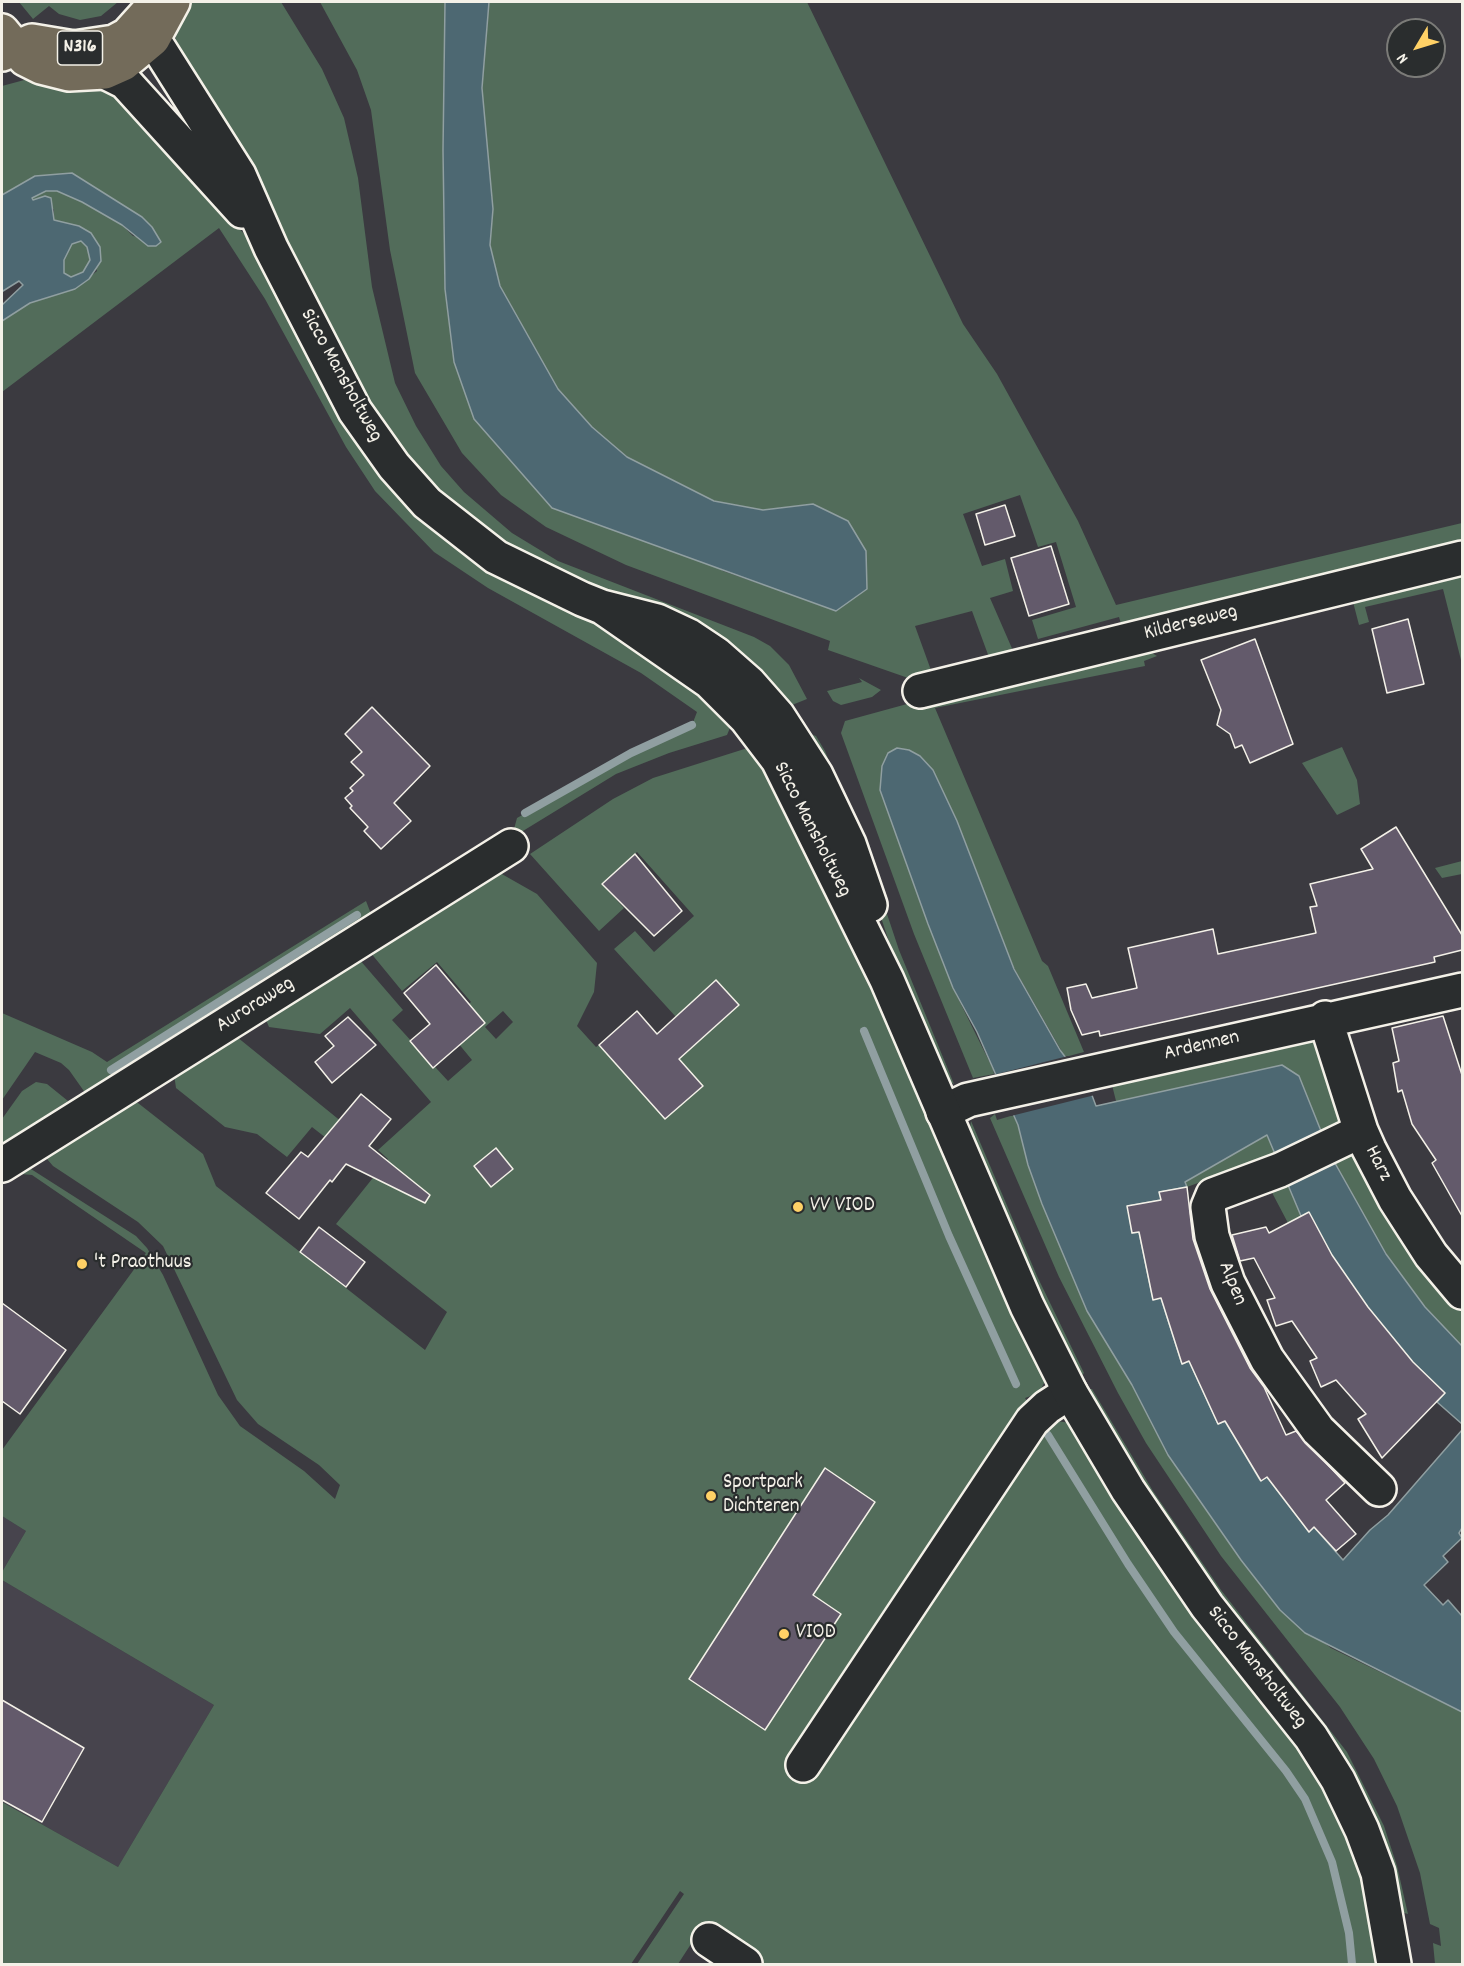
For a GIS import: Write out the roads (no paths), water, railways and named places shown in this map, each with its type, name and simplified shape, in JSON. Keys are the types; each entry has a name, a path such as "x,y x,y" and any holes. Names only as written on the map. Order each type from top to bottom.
{"main road":[{"name":"N316","path":"9,53 32,41 74,48 114,42 149,21 173,2"},
{"name":"N316","path":"9,53 41,67 69,74 105,72 123,64 149,21"}],"street":[{"name":"Sicco Mansholtweg","path":"149,21 239,175 271,248 355,411 394,466 427,503 496,557 538,580 602,607 657,621 689,636 716,654 749,683 778,716 816,776 849,844 868,897 887,980 1026,1306 1070,1392 1128,1490 1207,1606 1311,1737 1338,1780 1362,1830 1378,1873 1394,1965"},
{"name":"Sicco Mansholtweg","path":"105,72 125,82 231,195 271,248"},
{"name":"Kilderseweg","path":"920,691 1462,558"},
{"name":"Auroraweg","path":"2,1165 511,846"},
{"name":"Ardennen","path":"943,1112 968,1100 1325,1018 1462,990"},
{"name":"Harz","path":"1325,1018 1346,1138 1395,1199 1431,1254 1462,1292"},
{"name":"Alpen","path":"1346,1138 1280,1170 1213,1195 1208,1207 1212,1236 1228,1283 1267,1359 1318,1430 1379,1490"},
{"path":"803,1765 1032,1421 1047,1407 1070,1392"},
{"path":"709,1940 745,1965"}],"water":[{"path":"445,2 489,2 482,88 493,209 490,245 500,286 558,389 592,427 627,457 714,501 763,510 813,504 848,521 866,551 867,589 836,611 552,508 474,419 454,362 445,289 443,150"},
{"path":"72,173 142,217 152,227 161,242 156,246 148,246 122,225 82,202 57,191 46,191 32,198 33,200 45,196 51,198 54,220 79,226 91,233 100,247 101,261 89,279 75,289 30,303 2,321 2,305 23,285 19,281 3,291 2,289 2,195 35,176","holes":["81,241 87,247 90,260 83,272 71,277 64,273 64,260 72,244"]},
{"path":"897,748 909,750 920,756 933,770 957,821 1014,969 1060,1050 1090,1090 1096,1106 1282,1065 1299,1076 1331,1156 1386,1254 1425,1307 1462,1346 1462,1424 1437,1402 1445,1393 1373,1330 1301,1216 1267,1135 1185,1182 1187,1187 1160,1192 1161,1200 1128,1206 1132,1233 1139,1232 1153,1299 1161,1298 1182,1364 1189,1361 1218,1424 1225,1421 1260,1480 1267,1477 1309,1532 1314,1527 1343,1560 1370,1530 1388,1515 1462,1430 1462,1528 1459,1533 1462,1538 1443,1556 1448,1562 1424,1585 1443,1605 1448,1600 1462,1616 1462,1712 1305,1633 1280,1610 1241,1560 1168,1455 1132,1385 1087,1311 1042,1204 1028,1165 1018,1125 977,1032 953,988 928,924 880,790 882,766 888,753"}],"waterway":[{"path":"525,813 631,753 692,725"},
{"path":"111,1070 357,915"},
{"path":"864,1031 949,1236 1016,1384"},
{"path":"1048,1435 1128,1564 1174,1632 1286,1771 1305,1799 1332,1862 1349,1933 1352,1964"}],"place":[{"name":"VV VIOD","path":"798,1207"},
{"name":"'t Praothuus","path":"82,1264"},
{"name":"Sportpark Dichteren","path":"711,1496"},
{"name":"VIOD","path":"784,1634"}]}
